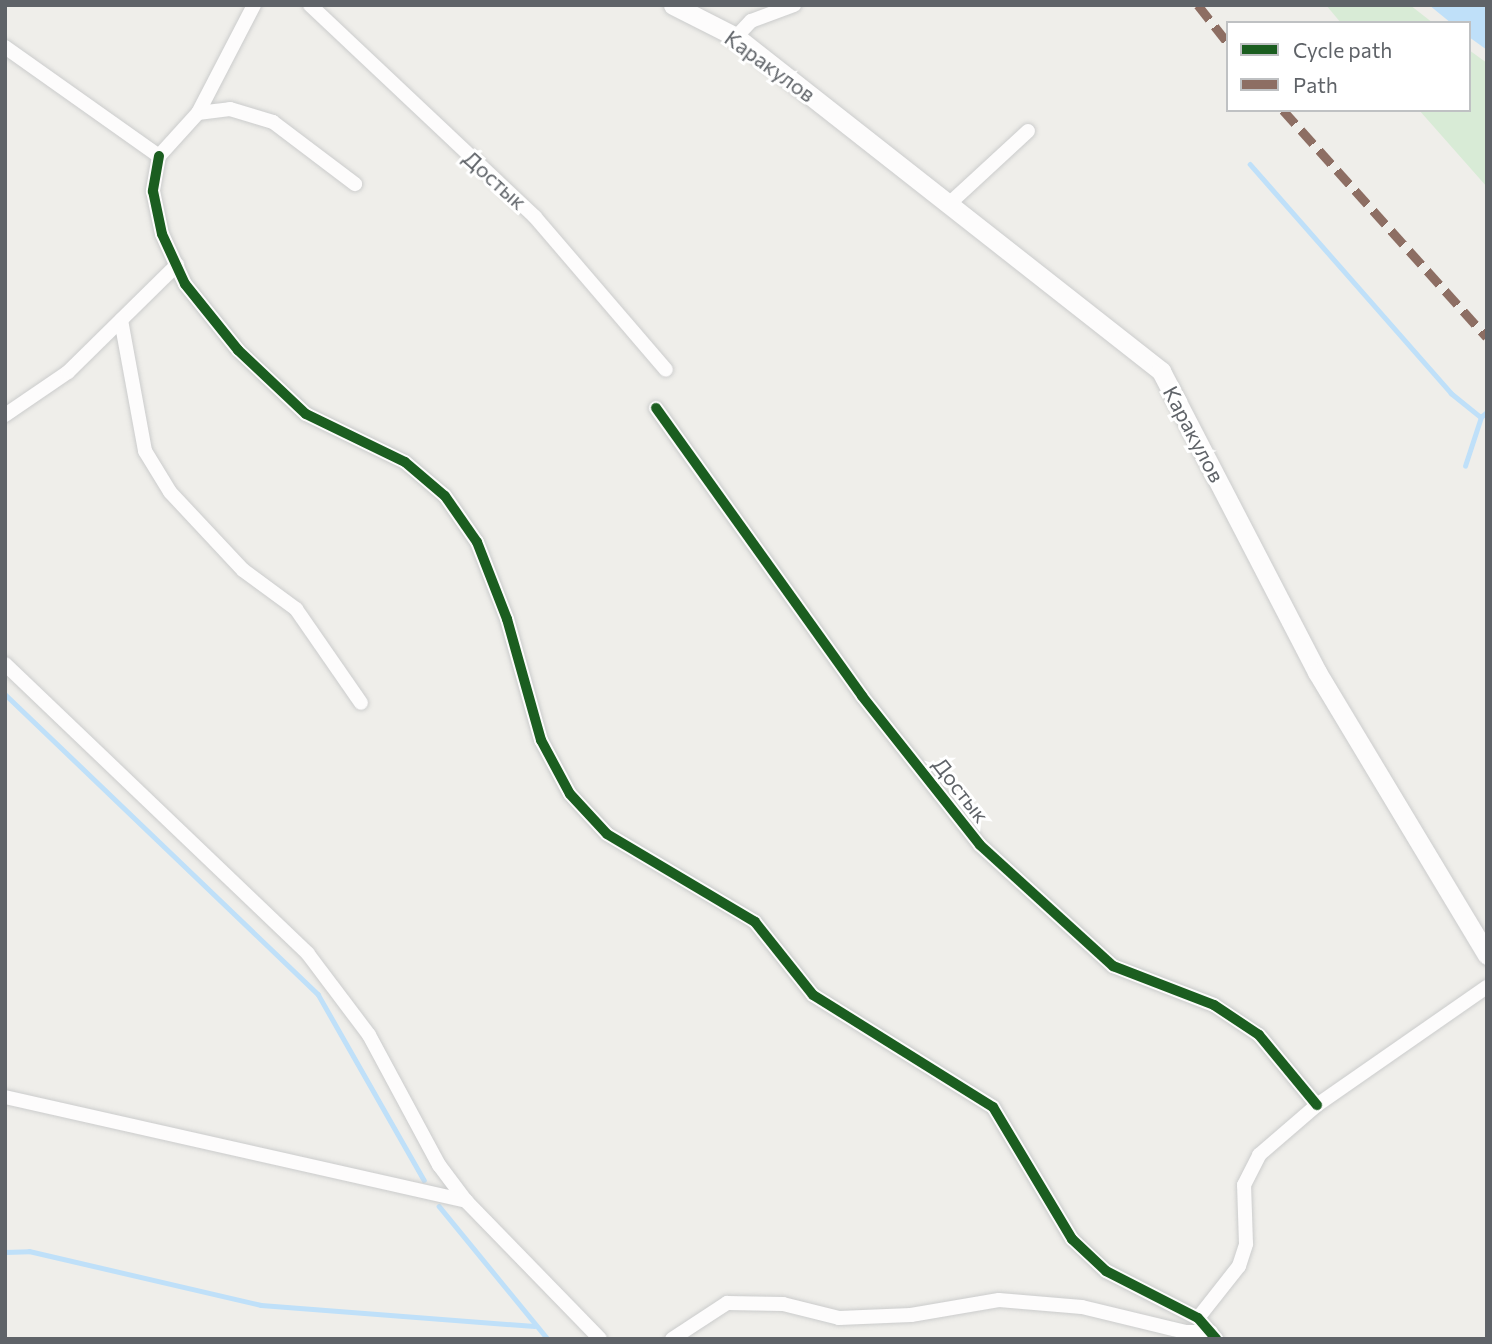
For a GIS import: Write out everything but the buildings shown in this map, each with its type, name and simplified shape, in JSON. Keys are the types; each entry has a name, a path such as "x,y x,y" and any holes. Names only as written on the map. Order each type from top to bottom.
{"main road":[{"name":"Каракулов","path":"673,5 737,37 1161,371 1317,672 1487,955"}],"street":[{"path":"254,5 198,113 159,156 153,191 177,265 238,349 306,414 405,462 445,496 477,542 508,619 541,740 570,794 607,834 755,922 813,995 993,1107 1072,1239 1106,1271 1198,1318 1214,1335"},
{"name":"Достык","path":"310,5 535,217 666,370"},
{"path":"737,37 751,21 794,5"},
{"path":"5,47 159,156"},
{"path":"198,113 230,109 273,122 355,184"},
{"path":"950,203 1028,131"},
{"path":"5,415 68,372 177,265"},
{"path":"121,320 145,451 170,492 243,570 296,609 361,703"},
{"name":"Достык","path":"656,408 862,696 980,845 1113,966 1214,1005 1259,1035 1317,1105"},
{"path":"5,664 307,954 369,1035 439,1166 466,1201 600,1339"},
{"path":"1198,1318 1239,1266 1246,1244 1244,1185 1259,1155 1317,1105 1487,987"},
{"path":"5,1097 466,1201"},
{"path":"672,1339 727,1303 783,1304 839,1318 911,1315 999,1300 1082,1307 1185,1332 1214,1335"}],"green space":[{"path":"1326,5 1410,5 1430,21 1339,21"},
{"path":"1471,51 1487,63 1487,187 1421,112 1471,112"}],"water":[{"path":"1429,5 1487,5 1487,50 1471,38 1471,21 1449,21"}],"waterway":[{"path":"1250,164 1451,393 1481,417 1487,412"},
{"path":"1465,466 1481,417"},
{"path":"5,694 318,994 424,1180"},
{"path":"439,1206 548,1339"},
{"path":"5,1252 29,1251 261,1305 534,1326"}],"marked path":[{"path":"1198,5 1226,40"},
{"path":"1285,112 1487,337"}],"cycle path":[{"path":"159,156 153,191 162,234 185,284 238,350 306,414 405,462 445,496 477,542 507,619 541,740 570,794 607,834 755,922 813,995 993,1107 1072,1239 1106,1271 1198,1318 1216,1339"},
{"path":"656,408 862,696 980,845 1113,966 1214,1005 1259,1035 1317,1105"}]}
